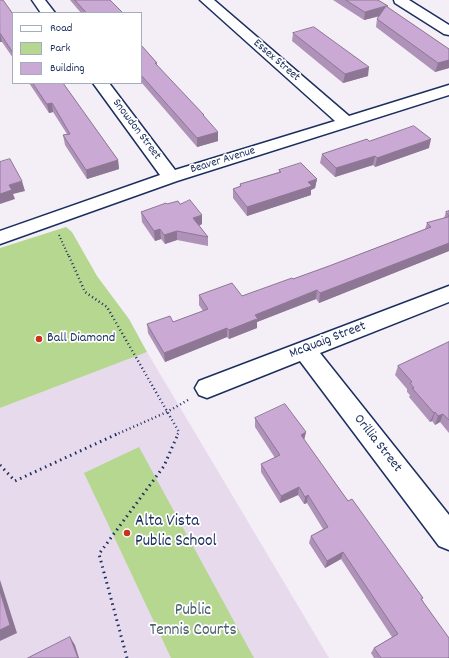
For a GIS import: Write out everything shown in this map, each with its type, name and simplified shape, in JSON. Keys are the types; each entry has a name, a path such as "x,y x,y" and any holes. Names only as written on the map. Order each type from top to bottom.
{"street":[{"path":"38,0 47,12"},
{"name":"Essex Street","path":"206,0 346,122"},
{"path":"400,0 449,31"},
{"name":"Snowdon Street","path":"102,84 171,177"},
{"name":"Beaver Avenue","path":"0,238 171,177 449,90"},
{"name":"McQuaig Street","path":"208,388 449,294"},
{"name":"Orillia Street","path":"305,351 449,537"}],"path":[{"path":"51,219 85,292 107,307 179,432 164,466 99,554 127,658"},
{"path":"0,465 14,481 167,412 208,388"}],"shaded area":[{"name":"Alta Vista Public School","path":"147,352 329,658 0,658 0,408"}],"green space":[{"path":"66,227 72,232 97,276 129,319 147,352 0,408 0,248"},
{"name":"Public Tennis Courts","path":"139,447 254,658 171,658 84,473"}],"building":[{"path":"0,0 3,0 12,13 12,51 0,33"},
{"path":"75,0 110,0 122,12 86,12"},
{"path":"346,0 378,0 388,6 365,12"},
{"path":"386,6 449,49 449,60 438,63 377,19"},
{"path":"314,27 369,67 345,74 293,33"},
{"path":"142,46 157,63 155,63 218,132 197,138 142,76"},
{"path":"34,84 64,84 118,160 86,170 63,135 70,134 52,103 47,104"},
{"path":"414,126 431,139 377,158 375,156 336,168 322,154 367,139 369,141"},
{"path":"10,159 22,181 9,185 12,190 0,194 0,162"},
{"path":"301,163 317,179 308,182 312,186 247,207 233,189 241,186 240,184 281,172 279,170"},
{"path":"190,200 202,215 193,218 208,237 177,231 164,235 160,229 154,231 141,212 166,203 178,201 180,204"},
{"path":"449,217 449,243 320,293 317,290 255,315 258,319 229,330 227,328 164,353 147,324 170,316 173,322 208,309 199,295 232,283 242,296 329,266 431,227 427,223"},
{"path":"449,342 449,420 443,414 438,416 435,412 434,413 412,388 414,388 410,383 412,382 398,366"},
{"path":"285,404 306,432 301,435 348,501 352,499 423,598 421,599 449,638 448,658 381,658 374,648 398,634 343,552 327,561 311,536 328,527 308,495 305,497 299,487 281,496 261,464 280,455 255,418"},
{"path":"0,591 10,625 0,630"},
{"path":"70,637 78,658 28,658"}],"place":[{"name":"Ball Diamond","path":"39,339"},
{"name":"Alta Vista Public School","path":"127,533"}]}
